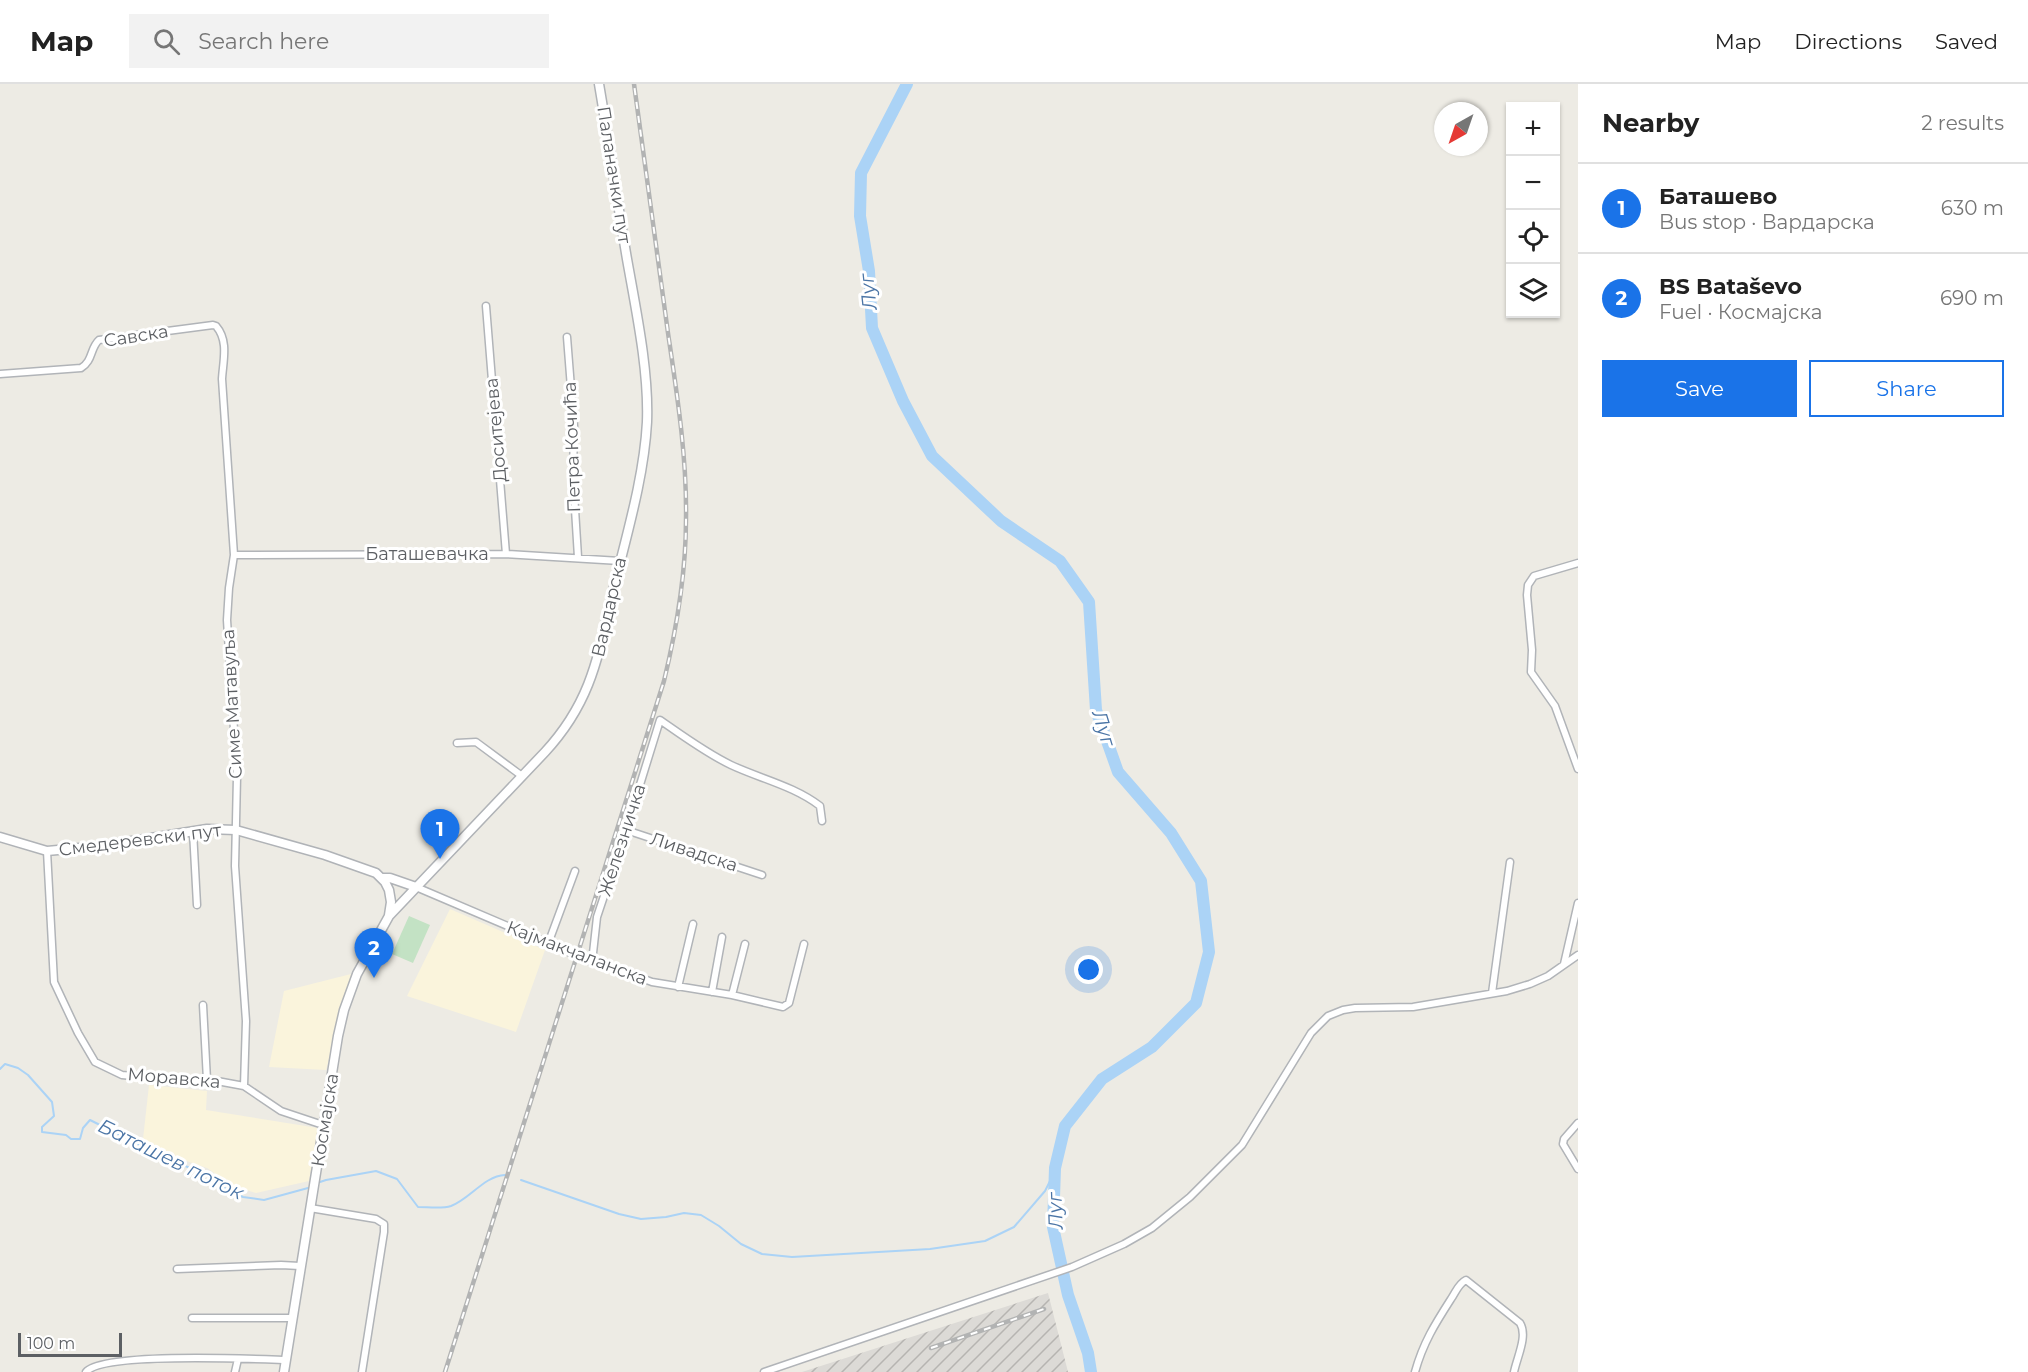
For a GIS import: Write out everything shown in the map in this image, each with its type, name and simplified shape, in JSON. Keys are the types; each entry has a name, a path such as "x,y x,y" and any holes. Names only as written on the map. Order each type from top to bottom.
{"main road":[{"name":"Паланачки пут","path":"599,84 628,265"},
{"name":"Вардарска","path":"416,887 558,737 583,699 596,663 639,480 647,421 644,371 628,265"},
{"name":"Смедеревски пут","path":"0,837 47,851 101,846 207,829 236,830 325,855 366,869 382,878 416,887"},
{"path":"382,878 390,895 389,916"},
{"name":"Космајска","path":"284,1372 323,1125 344,1010 357,974 389,916 416,887"}],"street":[{"name":"Доситејева","path":"486,306 506,554"},
{"name":"Савска","path":"0,374 81,368 89,362 94,345 99,340 216,326"},
{"name":"Симе Матавуља","path":"216,326 222,335 225,350 222,379 234,555 227,620 234,723 235,866 246,1022 243,1086"},
{"name":"Петра Кочића","path":"567,337 574,426 573,477 578,557"},
{"name":"Баташевачка","path":"234,555 506,554 620,561"},
{"path":"1578,563 1534,576 1528,585 1527,596 1532,650 1531,672 1555,706 1578,770"},
{"name":"Железничка","path":"592,962 597,917 660,720 729,764 797,790 810,798 820,806 822,821"},
{"path":"457,743 476,742 522,776"},
{"name":"Ливадска","path":"626,830 762,875"},
{"path":"193,831 197,906"},
{"name":"Моравска","path":"47,851 54,982 78,1033 95,1062 122,1075 207,1080 243,1086 280,1111 323,1125"},
{"path":"1492,993 1510,862"},
{"path":"548,944 575,871"},
{"name":"Кајмакчаланска","path":"416,887 592,962 652,982 783,1006 789,1003 804,944"},
{"path":"1564,964 1578,903"},
{"path":"678,987 693,924"},
{"path":"712,992 722,937"},
{"path":"732,995 745,944"},
{"path":"764,1372 1072,1267 1109,1251 1152,1228 1196,1191 1246,1140 1276,1087 1314,1028 1329,1016 1355,1008 1413,1007 1530,984 1548,976 1578,955"},
{"path":"203,1005 207,1080"},
{"path":"1578,1123 1564,1139 1563,1144 1578,1169"},
{"path":"310,1208 376,1220 384,1224 362,1372"},
{"path":"177,1269 300,1266"},
{"path":"1415,1372 1423,1346 1438,1317 1464,1280 1520,1323 1523,1337 1514,1372"},
{"path":"192,1318 292,1318"},
{"path":"86,1372 89,1368 105,1363 208,1358 286,1360"},
{"path":"236,1372 238,1359"}],"shaded area":[{"path":"450,909 545,950 516,1032 407,996"},
{"path":"351,974 326,1070 269,1067 284,991"},
{"path":"149,1085 207,1091 206,1110 318,1128 309,1181 256,1193 233,1186 207,1168 169,1155 143,1139"},
{"path":"1048,1293 1068,1372 802,1372"}],"green space":[{"path":"409,916 430,925 413,963 392,954"}],"waterway":[{"name":"Луг","path":"907,84 861,173 860,216 869,271 872,328 903,401 932,456 1001,521 1060,561 1089,602 1096,710 1118,772 1171,833 1201,881 1209,952 1196,1003 1152,1047 1102,1079 1065,1126 1055,1168 1053,1227 1068,1295 1088,1353 1091,1372"},
{"name":"Баташев поток","path":"0,1069 5,1064 18,1068 28,1075 52,1102 54,1116 42,1127 42,1132 80,1139 83,1128 90,1120 160,1155 213,1178 226,1189 243,1197 264,1200 308,1188"},
{"path":"320,1182 376,1171 397,1179 418,1207 439,1208 458,1203 490,1179 505,1175"},
{"path":"521,1180 619,1214 641,1219 684,1213 701,1215 741,1244 762,1254 792,1257 930,1249 985,1241 1014,1227 1045,1191 1055,1171"}],"railway":[{"path":"445,1372 664,681 680,601 686,540 683,449 634,84"},
{"path":"931,1348 1044,1309"}],"place":[{"name":"Баташево","path":"440,859"},
{"name":"BS Bataševo","path":"374,978"}]}
